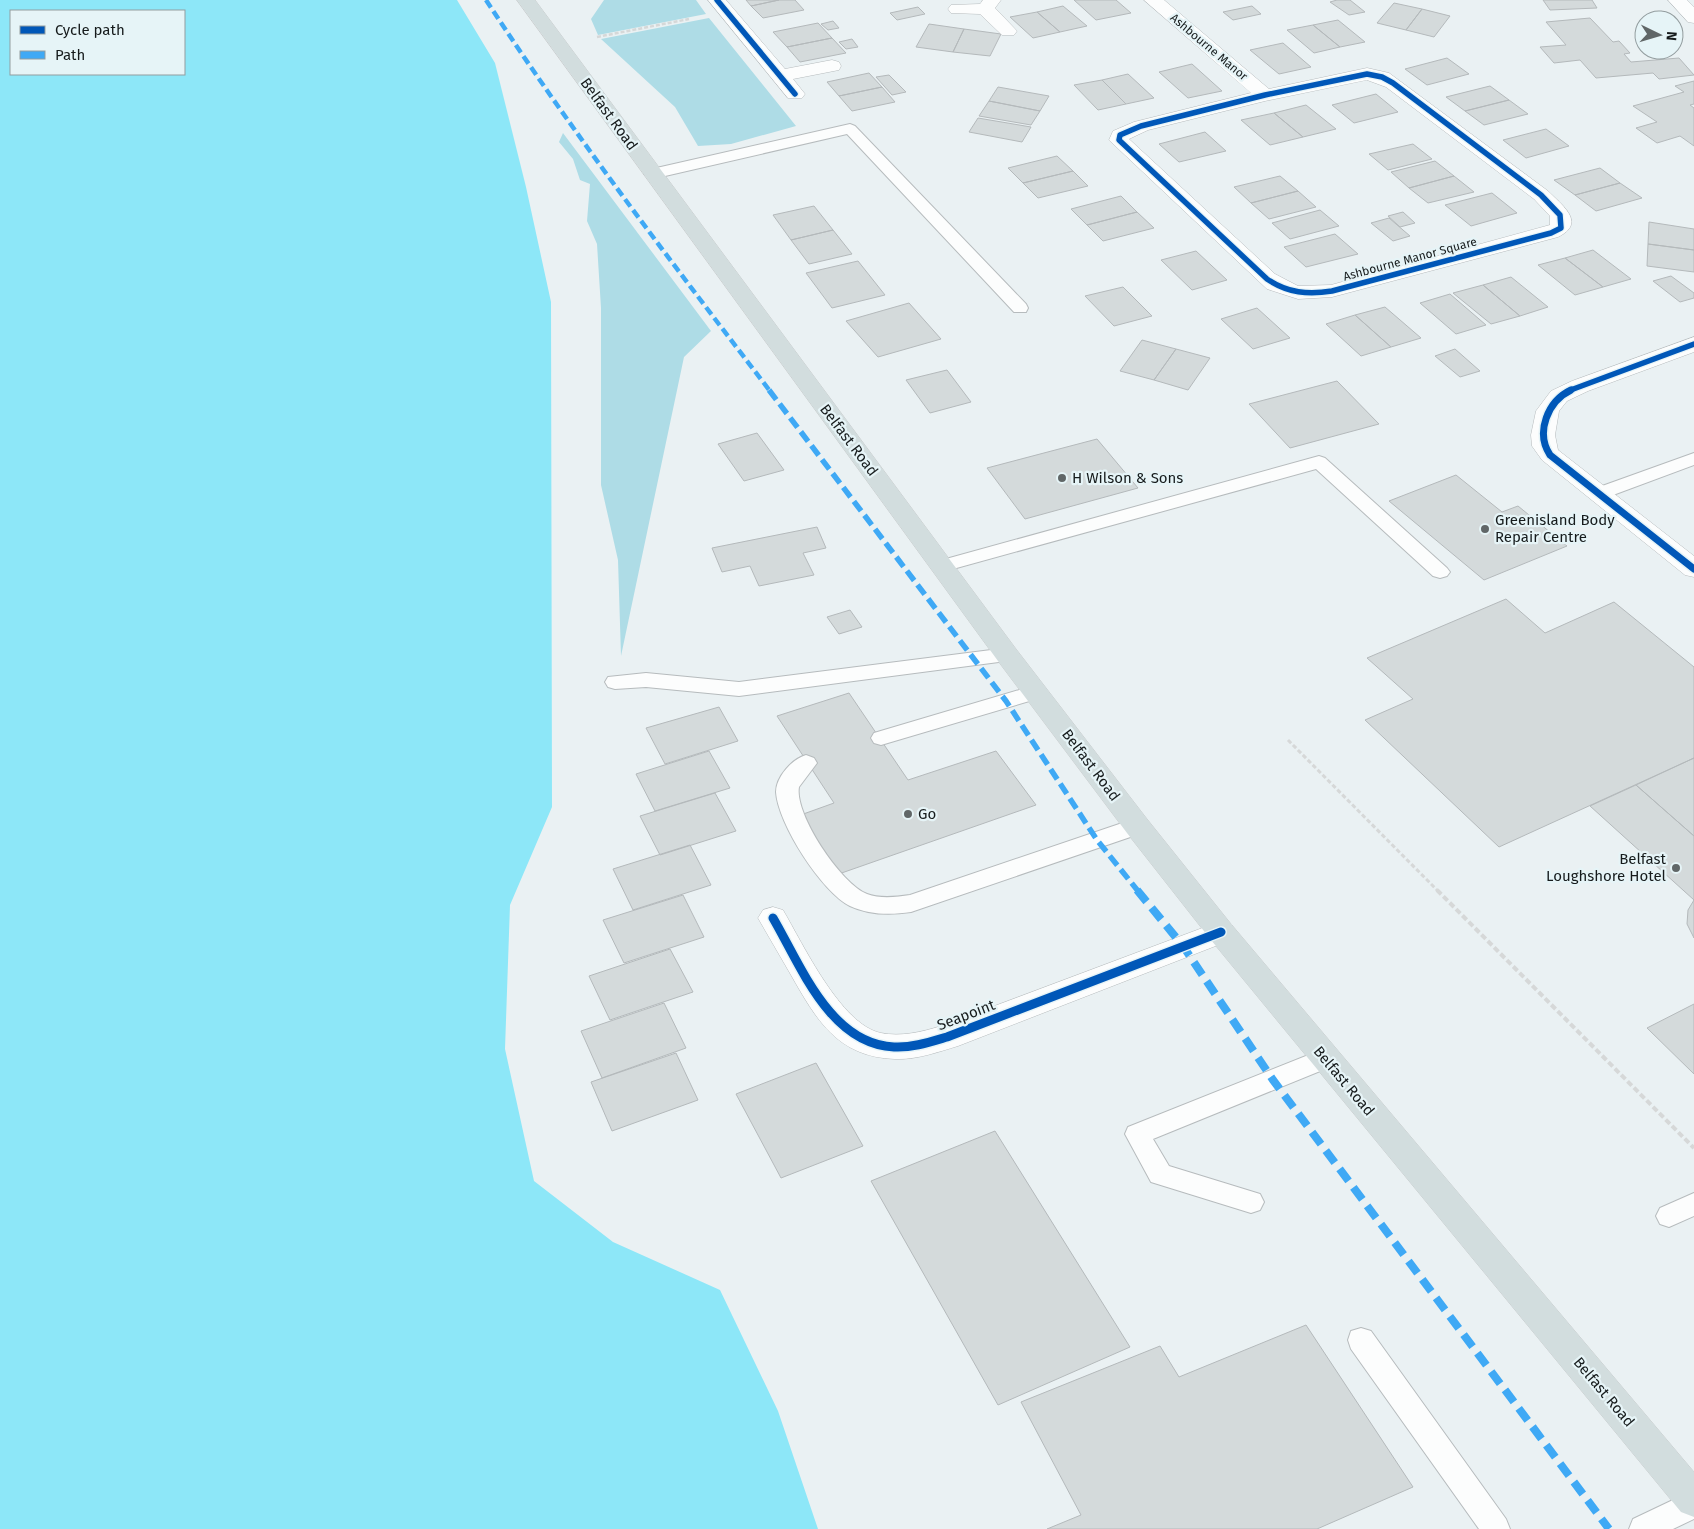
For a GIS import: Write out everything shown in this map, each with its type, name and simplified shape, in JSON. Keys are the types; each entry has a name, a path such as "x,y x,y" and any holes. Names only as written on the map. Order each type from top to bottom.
{"highway":[{"name":"Belfast Road","path":"526,0 1007,655 1137,826 1221,932 1694,1500"}],"street":[{"name":"Ashbourne Manor","path":"1153,0 1265,95"},
{"path":"1677,0 1694,18"},
{"path":"957,9 989,4 1008,31"},
{"path":"721,6 795,94"},
{"path":"780,76 832,66"},
{"name":"Ashbourne Manor Square","path":"1358,75 1382,77 1541,195 1560,215 1560,228 1552,233 1332,291 1307,294 1291,292 1267,278 1119,140 1120,135 1141,126 1265,95 1358,75"},
{"path":"1694,344 1580,386 1559,396 1552,404 1543,435 1544,446 1550,455 1694,570"},
{"name":"Seapoint","path":"773,918 826,1009 835,1020 860,1039 876,1046 888,1048 915,1046 947,1037 1221,932"}],"lane":[{"path":"652,174 850,129 1020,308"},
{"path":"1598,494 1694,459"},
{"path":"942,566 1319,462 1440,572"},
{"path":"616,682 646,680 740,689 1007,655"},
{"path":"881,738 1036,692"},
{"path":"806,763 794,774 787,789 788,804 795,820 832,879 845,892 859,900 877,905 896,906 911,903 1137,826"},
{"path":"1250,1202 1160,1174 1137,1134 1326,1058"},
{"path":"1669,1216 1694,1204"},
{"path":"1361,1340 1496,1529"},
{"path":"1643,1529 1694,1504"}],"path":[{"path":"558,45 721,6"},
{"path":"1288,740 1694,1148"}],"shaded area":[{"path":"604,0 696,0 706,14 598,35 591,19"},
{"path":"709,18 796,126 731,144 698,146 675,107 601,39"},
{"path":"563,133 711,331 684,357 621,656 618,560 601,485 601,308 597,244 587,221 590,184 580,180 573,159 559,142"}],"water":[{"path":"0,0 457,0 495,63 526,187 551,302 552,807 510,905 505,1049 534,1181 613,1242 720,1290 778,1411 818,1529 0,1529"}],"building":[{"path":"746,0 779,0 751,6"},
{"path":"779,0 795,0 804,10 763,18 751,6"},
{"path":"1074,0 1116,0 1131,13 1096,20"},
{"path":"1350,0 1365,12 1349,15 1330,2"},
{"path":"1543,0 1592,0 1597,8 1550,10"},
{"path":"1394,3 1422,9 1406,30 1377,23"},
{"path":"1063,6 1087,26 1060,32 1037,12"},
{"path":"1252,6 1261,14 1233,20 1223,12"},
{"path":"918,7 925,14 897,20 890,13"},
{"path":"1422,9 1450,16 1434,37 1406,30"},
{"path":"1037,12 1060,32 1033,38 1010,17"},
{"path":"1590,18 1613,42 1619,41 1630,53 1624,54 1631,62 1681,60 1694,75 1659,79 1653,73 1596,78 1580,60 1554,63 1540,47 1566,45 1546,22"},
{"path":"1338,20 1365,42 1340,47 1313,25"},
{"path":"833,21 839,28 828,30 821,24"},
{"path":"818,23 832,38 787,47 773,32"},
{"path":"929,24 964,29 953,52 916,47"},
{"path":"1313,25 1340,47 1314,53 1287,30"},
{"path":"964,29 1001,34 990,56 953,52"},
{"path":"832,38 846,53 800,62 787,47"},
{"path":"852,39 858,47 846,49 839,42"},
{"path":"1283,43 1311,67 1279,74 1250,50"},
{"path":"1447,58 1469,74 1427,85 1405,69"},
{"path":"1192,64 1222,91 1188,98 1159,72"},
{"path":"869,73 882,87 839,96 827,82"},
{"path":"1128,74 1154,98 1126,104 1102,80"},
{"path":"889,75 906,92 892,95 876,77"},
{"path":"1102,80 1126,104 1098,110 1074,85"},
{"path":"1694,81 1694,104 1690,105 1694,108 1694,146 1680,136 1657,143 1636,128 1657,122 1633,106 1684,92 1675,86"},
{"path":"1490,86 1509,100 1465,111 1446,97"},
{"path":"882,87 895,102 852,111 839,96"},
{"path":"998,87 1049,96 1040,111 989,101"},
{"path":"1376,94 1398,112 1354,123 1332,105"},
{"path":"1509,100 1528,114 1484,125 1465,111"},
{"path":"989,101 1040,111 1031,125 979,116"},
{"path":"1306,105 1336,129 1303,137 1274,113"},
{"path":"1274,113 1303,137 1270,145 1241,120"},
{"path":"978,118 1031,127 1022,142 969,132"},
{"path":"1546,129 1569,146 1526,158 1503,140"},
{"path":"1205,132 1226,151 1179,162 1159,144"},
{"path":"1413,144 1432,159 1388,170 1369,154"},
{"path":"1057,156 1073,171 1023,183 1008,168"},
{"path":"1435,161 1454,176 1409,188 1391,172"},
{"path":"1600,168 1620,183 1575,195 1554,180"},
{"path":"1073,171 1088,186 1038,198 1023,183"},
{"path":"1280,176 1298,191 1251,203 1234,187"},
{"path":"1454,176 1474,192 1428,203 1409,188"},
{"path":"1620,183 1642,198 1596,211 1575,195"},
{"path":"1298,191 1316,207 1269,219 1251,203"},
{"path":"1492,193 1517,213 1471,226 1445,205"},
{"path":"1121,196 1137,212 1087,225 1071,209"},
{"path":"814,206 833,230 791,240 773,215"},
{"path":"1320,210 1339,226 1290,239 1272,223"},
{"path":"1137,212 1154,228 1103,241 1087,225"},
{"path":"1403,212 1415,223 1400,227 1388,216"},
{"path":"1389,218 1410,236 1393,241 1371,223"},
{"path":"1649,222 1694,229 1694,250 1648,244"},
{"path":"833,230 852,254 809,264 791,240"},
{"path":"1335,234 1358,254 1306,267 1284,247"},
{"path":"1648,244 1694,250 1694,272 1647,266"},
{"path":"1593,250 1631,279 1603,287 1565,258"},
{"path":"1196,251 1227,280 1192,290 1161,260"},
{"path":"1565,258 1603,287 1575,295 1538,265"},
{"path":"858,261 885,295 832,308 806,273"},
{"path":"1671,276 1694,293 1694,298 1680,302 1653,281"},
{"path":"1511,277 1548,307 1520,316 1483,285"},
{"path":"1483,285 1520,316 1491,324 1453,293"},
{"path":"1123,287 1152,316 1114,326 1085,296"},
{"path":"1450,294 1486,325 1456,334 1420,303"},
{"path":"909,303 941,339 878,357 846,321"},
{"path":"1385,307 1421,338 1391,347 1355,315"},
{"path":"1257,308 1290,338 1253,349 1221,319"},
{"path":"1355,315 1391,347 1361,356 1326,324"},
{"path":"1142,340 1176,349 1154,380 1120,371"},
{"path":"1176,349 1210,358 1188,390 1154,380"},
{"path":"1455,349 1480,371 1460,377 1435,356"},
{"path":"947,370 971,402 930,413 906,380"},
{"path":"1337,381 1379,424 1290,448 1249,404"},
{"path":"757,433 784,470 744,481 718,444"},
{"name":"H Wilson & Sons","path":"1097,439 1138,488 1025,519 987,468"},
{"name":"Greenisland Body Repair Centre","path":"1456,475 1502,512 1518,506 1567,546 1484,580 1389,501"},
{"path":"817,527 826,548 803,553 814,575 759,586 750,566 722,572 712,548"},
{"path":"1506,599 1545,633 1614,602 1694,667 1694,758 1499,847 1365,720 1413,699 1367,658"},
{"path":"850,610 862,627 839,634 827,617"},
{"path":"849,693 908,780 996,751 1036,805 833,876 795,817 834,803 777,716"},
{"path":"719,707 738,741 665,764 646,728"},
{"path":"709,751 730,788 655,811 636,774"},
{"path":"1694,758 1694,836 1636,785"},
{"name":"Belfast Loughshore Hotel","path":"1636,785 1694,836 1694,900 1590,806"},
{"path":"715,793 736,831 660,855 640,816"},
{"path":"690,845 711,885 633,910 613,869"},
{"path":"683,895 704,937 624,963 603,920"},
{"path":"1694,900 1694,938 1687,924 1688,910"},
{"path":"670,949 693,992 610,1020 589,976"},
{"path":"664,1003 686,1048 602,1078 581,1031"},
{"path":"1694,1004 1694,1074 1647,1028"},
{"path":"676,1053 698,1100 612,1131 591,1082"},
{"path":"816,1063 863,1146 781,1178 736,1094"},
{"path":"995,1131 1130,1347 998,1405 871,1181"},
{"path":"1306,1325 1413,1487 1317,1529 1047,1529 1081,1515 1021,1402 1160,1346 1179,1377"}],"marked path":[{"path":"486,0 529,66 672,263 1006,701 1097,840 1183,946 1273,1080 1609,1529"}],"cycle path":[{"path":"717,0 795,94"},
{"path":"1367,74 1382,77 1393,83 1541,195 1560,215 1561,228 1551,233 1332,291 1314,293 1290,291 1267,279 1119,140 1120,135 1141,126 1265,95 1367,74"},
{"path":"1694,344 1580,386 1559,396 1548,411 1543,435 1544,446 1550,455 1694,569"},
{"path":"773,918 826,1009 853,1034 881,1046 896,1047 911,1046 947,1037 1221,932"}],"place":[{"name":"H Wilson & Sons","path":"1062,478"},
{"name":"Greenisland Body Repair Centre","path":"1485,529"},
{"name":"Go","path":"908,814"},
{"name":"Belfast Loughshore Hotel","path":"1676,868"}]}
